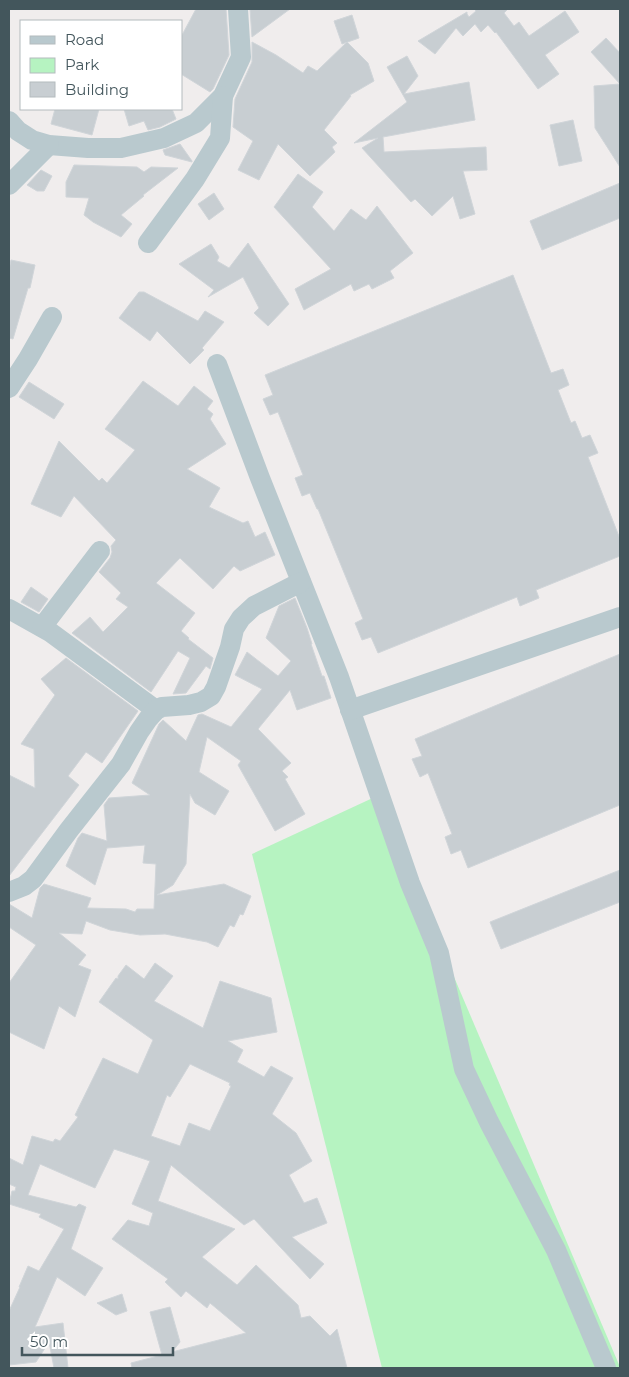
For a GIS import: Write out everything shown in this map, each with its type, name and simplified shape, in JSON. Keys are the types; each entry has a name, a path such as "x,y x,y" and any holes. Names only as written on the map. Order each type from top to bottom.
{"street":[{"path":"9,122 18,131 32,140 49,145 88,148 121,148 164,138 196,124 223,96 241,57 238,9"},
{"path":"148,243 195,179 220,138 223,96"},
{"path":"9,185 49,145"},
{"path":"9,388 52,317"},
{"path":"217,364 339,677 410,883 439,953 464,1069 489,1122 556,1250 606,1368"},
{"path":"42,627 100,551"},
{"path":"9,892 24,886 33,879 121,764 148,718 156,710 162,707 201,702 212,696 230,647 234,630 241,618 254,606 301,582"},
{"path":"9,609 42,627 156,710"},
{"path":"350,710 620,617"}],"green space":[{"path":"377,796 620,1368 382,1368 252,854"}],"building":[{"path":"196,9 226,9 229,55 210,92 182,75 182,35"},
{"path":"250,9 290,9 252,37"},
{"path":"474,9 508,9 504,13 514,26 519,22 529,36 565,11 579,32 545,55 559,74 538,89 496,32 488,25 481,32 475,24 463,36 456,28 435,54 418,41 467,12 469,17 476,11"},
{"path":"352,15 359,38 342,44 334,21"},
{"path":"606,38 620,53 620,84 591,52"},
{"path":"252,42 303,73 308,66 317,71 347,42 368,63 374,81 350,95 324,130 337,143 332,147 335,152 310,176 278,144 259,180 238,170 253,141 233,127 235,99 252,62"},
{"path":"407,56 418,76 404,94 469,82 475,120 383,137 384,152 486,147 487,170 463,171 475,214 460,219 453,196 432,216 415,199 411,202 362,148 378,138 354,143 407,102 387,67"},
{"path":"620,84 620,167 595,128 594,86"},
{"path":"55,110 99,110 92,135 51,124"},
{"path":"124,110 172,110 176,119 160,127 148,130 144,121 129,126"},
{"path":"573,120 582,161 559,166 550,125"},
{"path":"180,144 192,162 165,155 163,150"},
{"path":"74,165 137,167 144,172 151,167 178,168 121,215 132,224 121,237 84,215 89,198 66,197 66,182"},
{"path":"41,170 52,176 44,191 37,191 27,185"},
{"path":"298,174 323,192 312,207 334,231 351,209 366,220 377,206 413,253 390,271 394,278 372,289 369,284 354,291 351,284 304,310 295,289 331,269 274,207"},
{"path":"620,183 620,218 542,250 530,221"},
{"path":"214,193 224,209 209,220 198,204"},
{"path":"248,243 289,304 268,326 254,313 259,308 243,277 208,297 214,290 179,264 211,244 219,257 217,261 229,268"},
{"path":"11,260 35,265 30,288 28,288 13,339 9,338 9,270"},
{"path":"513,275 551,373 563,369 569,385 558,390 571,423 575,421 582,438 590,435 598,453 588,457 620,539 620,556 536,590 539,598 520,606 517,597 378,653 371,637 362,640 355,623 363,619 318,509 310,493 302,496 295,478 303,475 278,412 270,415 263,399 273,395 265,375"},
{"path":"139,292 144,292 198,321 205,311 224,322 202,348 204,350 190,364 157,331 150,341 119,318"},
{"path":"143,381 178,406 194,386 213,401 207,409 213,414 210,419 226,444 187,469 220,488 209,507 243,523 248,521 255,537 265,532 275,555 240,571 234,566 213,589 180,558 156,583 195,613 181,631 188,639 213,658 210,669 206,666 186,693 173,694 190,658 178,651 151,692 72,633 90,617 103,632 128,607 116,599 121,593 99,572 110,558 111,546 116,540 74,496 61,517 31,504 59,441 99,481 102,478 107,483 135,450 105,429"},
{"path":"29,382 64,404 54,419 19,397"},
{"path":"31,587 48,599 39,612 21,602"},
{"path":"295,598 331,698 297,710 290,690 258,729 291,763 282,771 288,777 285,779 305,814 275,831 238,765 241,761 207,737 199,772 229,791 215,815 195,803 190,794 186,864 173,885 157,895 224,884 251,896 243,915 240,914 234,927 230,925 218,947 207,942 165,934 140,935 110,930 86,921 82,934 59,933 86,955 78,965 91,970 75,1017 59,1006 44,1049 9,1032 9,983 36,945 9,927 9,904 32,918 40,888 44,884 91,898 87,908 126,909 135,912 137,909 154,909 156,864 143,863 145,845 107,848 95,885 66,866 78,838 82,833 107,841 104,805 109,798 150,795 132,783 159,724 163,720 186,741 198,715 202,714 231,727 262,689 235,675 247,652 278,676 291,661 266,638 279,606"},
{"path":"620,654 620,805 468,868 461,850 451,854 445,837 452,834 428,773 420,777 412,759 422,756 415,739"},
{"path":"66,658 138,711 102,763 86,752 68,776 79,785 9,876 9,775 35,788 34,749 21,744 55,695 41,679"},
{"path":"620,870 620,902 501,949 490,922"},
{"path":"155,963 173,976 154,1001 203,1028 220,981 271,998 277,1032 228,1041 243,1050 237,1062 264,1077 271,1066 293,1078 272,1114 296,1133 312,1161 289,1175 304,1203 317,1198 327,1223 292,1237 324,1264 310,1279 254,1219 244,1225 171,1165 158,1201 235,1229 202,1257 237,1285 256,1265 298,1305 301,1318 310,1316 330,1336 337,1329 347,1368 132,1368 131,1363 162,1355 150,1312 170,1307 180,1342 172,1352 246,1333 210,1303 207,1308 186,1291 181,1297 165,1282 168,1279 112,1239 128,1220 149,1226 153,1213 132,1204 150,1161 114,1149 95,1188 40,1164 28,1195 76,1207 79,1204 86,1207 71,1249 103,1268 85,1296 57,1277 35,1327 63,1323 68,1368 54,1368 49,1342 36,1362 9,1365 9,1311 28,1266 39,1271 64,1229 39,1217 41,1214 9,1204 12,1191 15,1191 16,1187 9,1184 9,1158 23,1165 32,1136 53,1142 55,1139 60,1141 78,1117 75,1115 103,1058 138,1074 153,1040 99,1002 116,978 118,979 126,965 144,979","holes":["190,1064 230,1083 229,1085 231,1086 210,1131 189,1123 180,1146 151,1136 167,1095 170,1097"]},
{"path":"122,1294 127,1311 116,1315 97,1303"}]}
